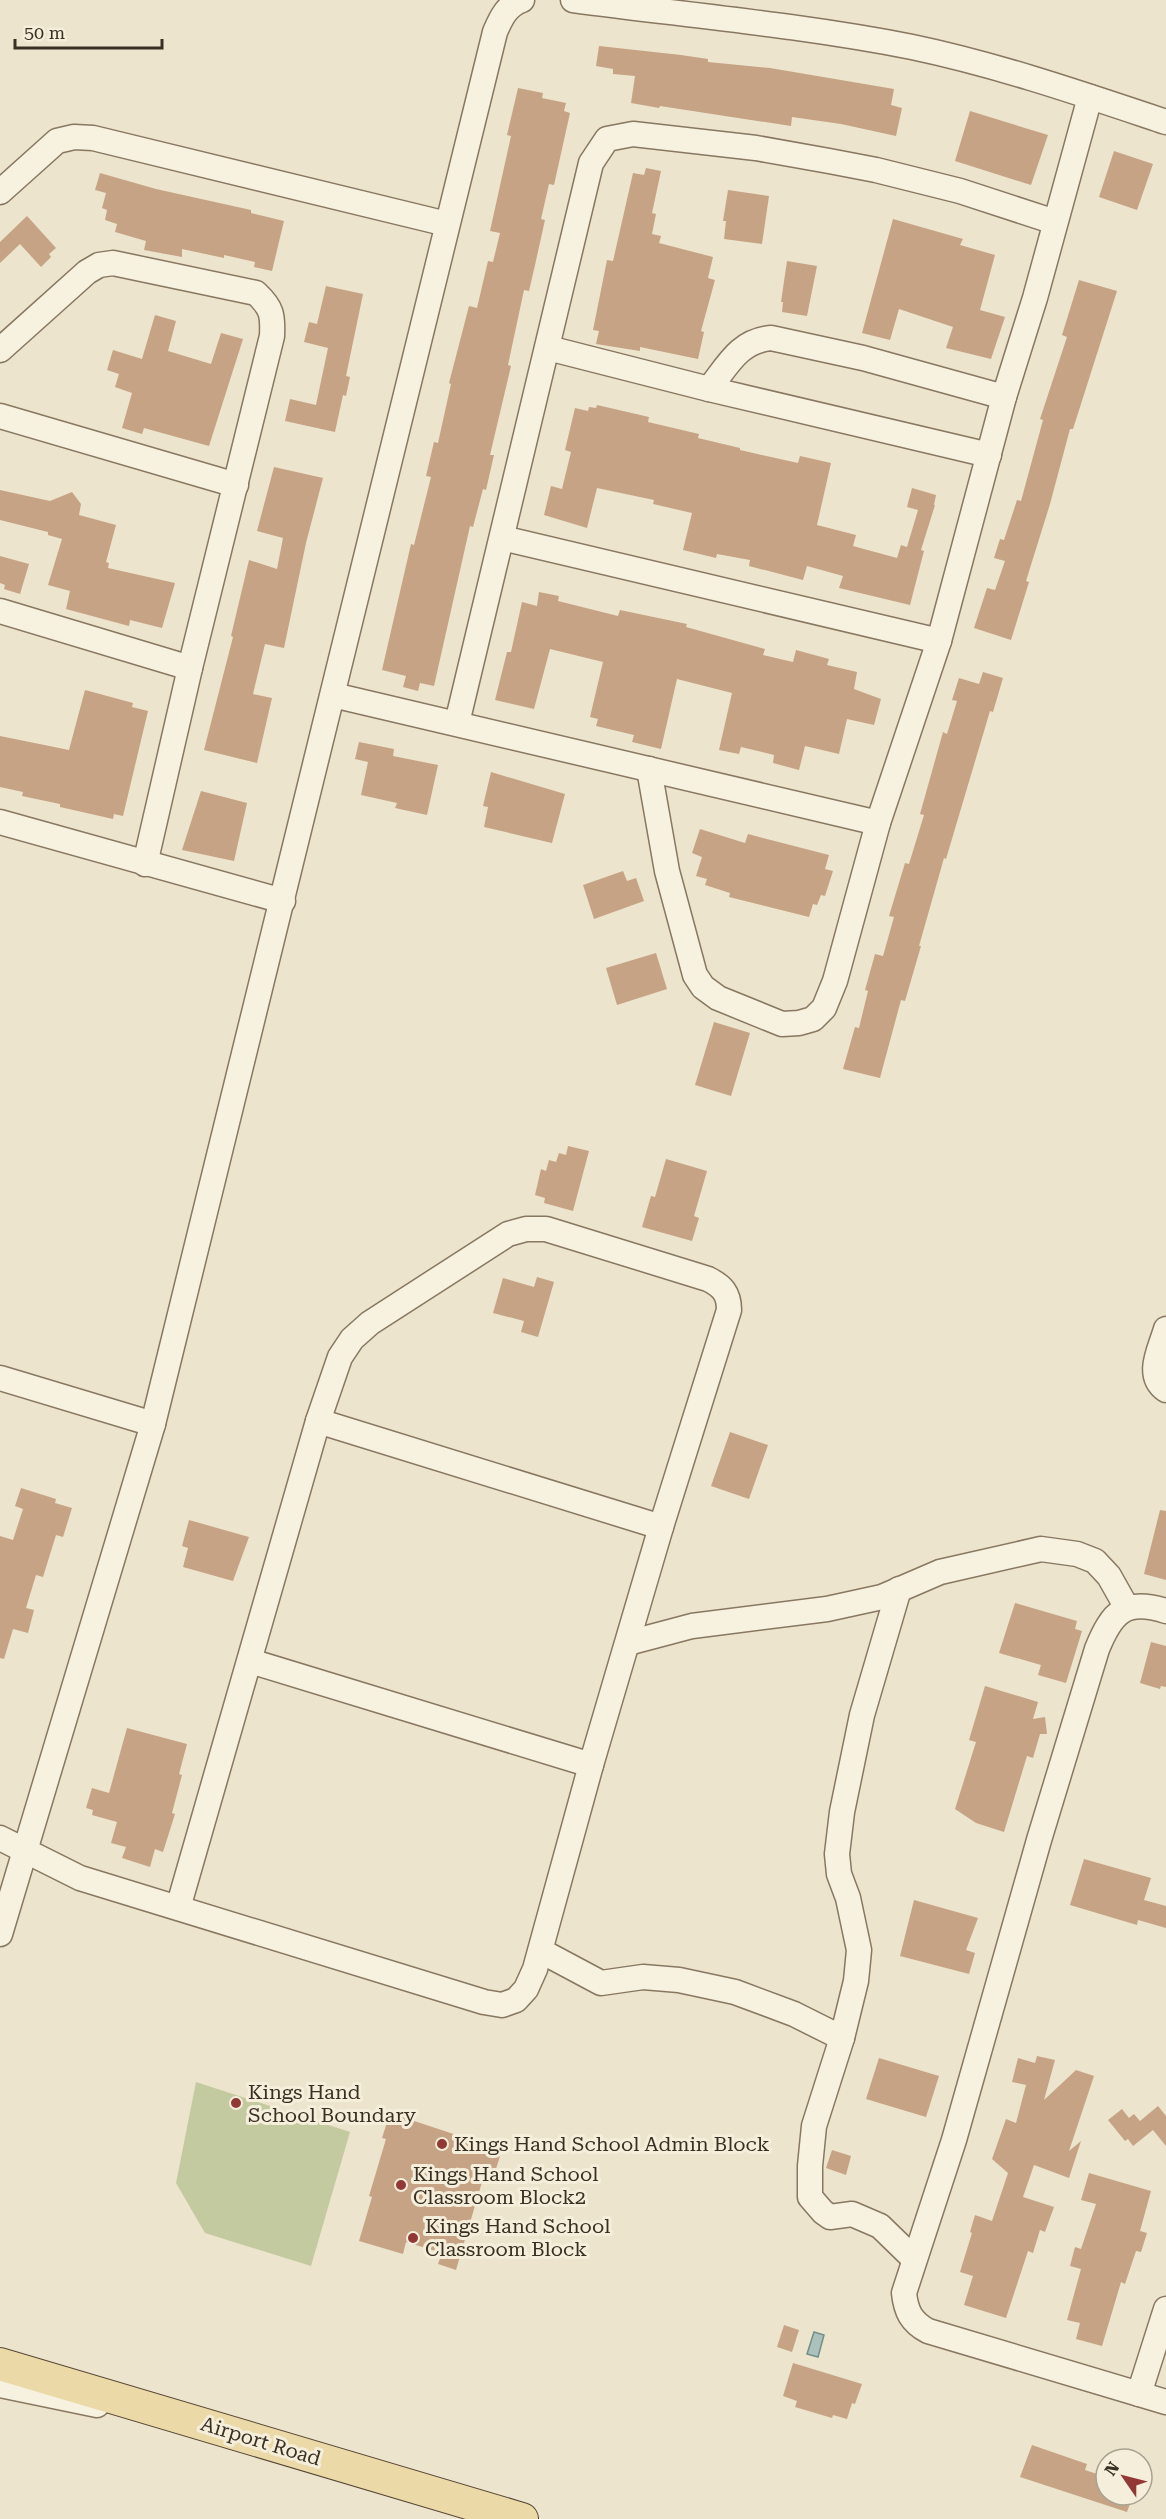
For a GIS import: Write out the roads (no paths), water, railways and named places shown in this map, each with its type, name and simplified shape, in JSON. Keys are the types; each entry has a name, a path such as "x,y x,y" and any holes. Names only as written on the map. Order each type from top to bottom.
{"main road":[{"name":"Airport Road","path":"0,2364 522,2519"}],"street":[{"path":"0,1934 153,1424 495,32 503,14 515,2 522,0"},
{"path":"573,0 838,35 913,48 1031,79 1166,122"},
{"path":"648,769 667,871 695,975 703,987 718,998 782,1024 813,1019 824,1008 835,981 878,823 939,641 1004,397 1035,298 1090,97"},
{"path":"457,723 591,163 607,139 633,134 756,148 829,161 960,191 1055,222"},
{"path":"0,192 57,141 74,137 93,138 447,224"},
{"path":"0,350 87,272 99,265 112,263 256,293 268,304 273,318 272,336 190,668 145,864"},
{"path":"709,389 745,345 757,339 771,338 863,358 1004,397"},
{"path":"548,348 709,389 989,455"},
{"path":"0,416 236,485"},
{"path":"502,538 939,641"},
{"path":"0,611 190,668"},
{"path":"333,695 878,823"},
{"path":"0,822 283,901"},
{"path":"0,1838 80,1878 178,1908 502,2005 516,2000 526,1989 541,1951 591,1765 661,1527 729,1310 729,1301 719,1285 676,1269 546,1229 526,1229 508,1234 370,1323 352,1339 340,1357 318,1421 178,1908"},
{"path":"1166,1329 1154,1372 1158,1384 1166,1390"},
{"path":"0,1379 153,1424"},
{"path":"318,1421 661,1527"},
{"path":"628,1643 692,1626 827,1609 882,1597 940,1572 1041,1549 1077,1554 1095,1561 1109,1576 1127,1608"},
{"path":"899,1590 862,1715 842,1812 837,1854 839,1874 848,1898 859,1950 856,1981 842,2038 814,2126 810,2197 830,2217 852,2214 880,2226 914,2259"},
{"path":"1166,1611 1142,1606 1127,1608 1116,1614 1107,1625 1097,1649 1039,1840 954,2140 904,2293 905,2306 910,2317 919,2327 1166,2402"},
{"path":"250,1661 591,1765"},
{"path":"541,1951 601,1983 643,1977 679,1980 735,1992 794,2014 842,2038"},
{"path":"1139,2394 1166,2309"},
{"path":"0,2385 91,2405 108,2405 123,2400"}],"water":[{"path":"814,2332 824,2335 818,2357 807,2354"}],"place":[{"name":"Kings Hand School Boundary","path":"236,2103"},
{"name":"Kings Hand School Admin Block","path":"442,2144"},
{"name":"Kings Hand School Classroom Block2","path":"401,2185"},
{"name":"Kings Hand School Classroom Block","path":"413,2238"}]}
